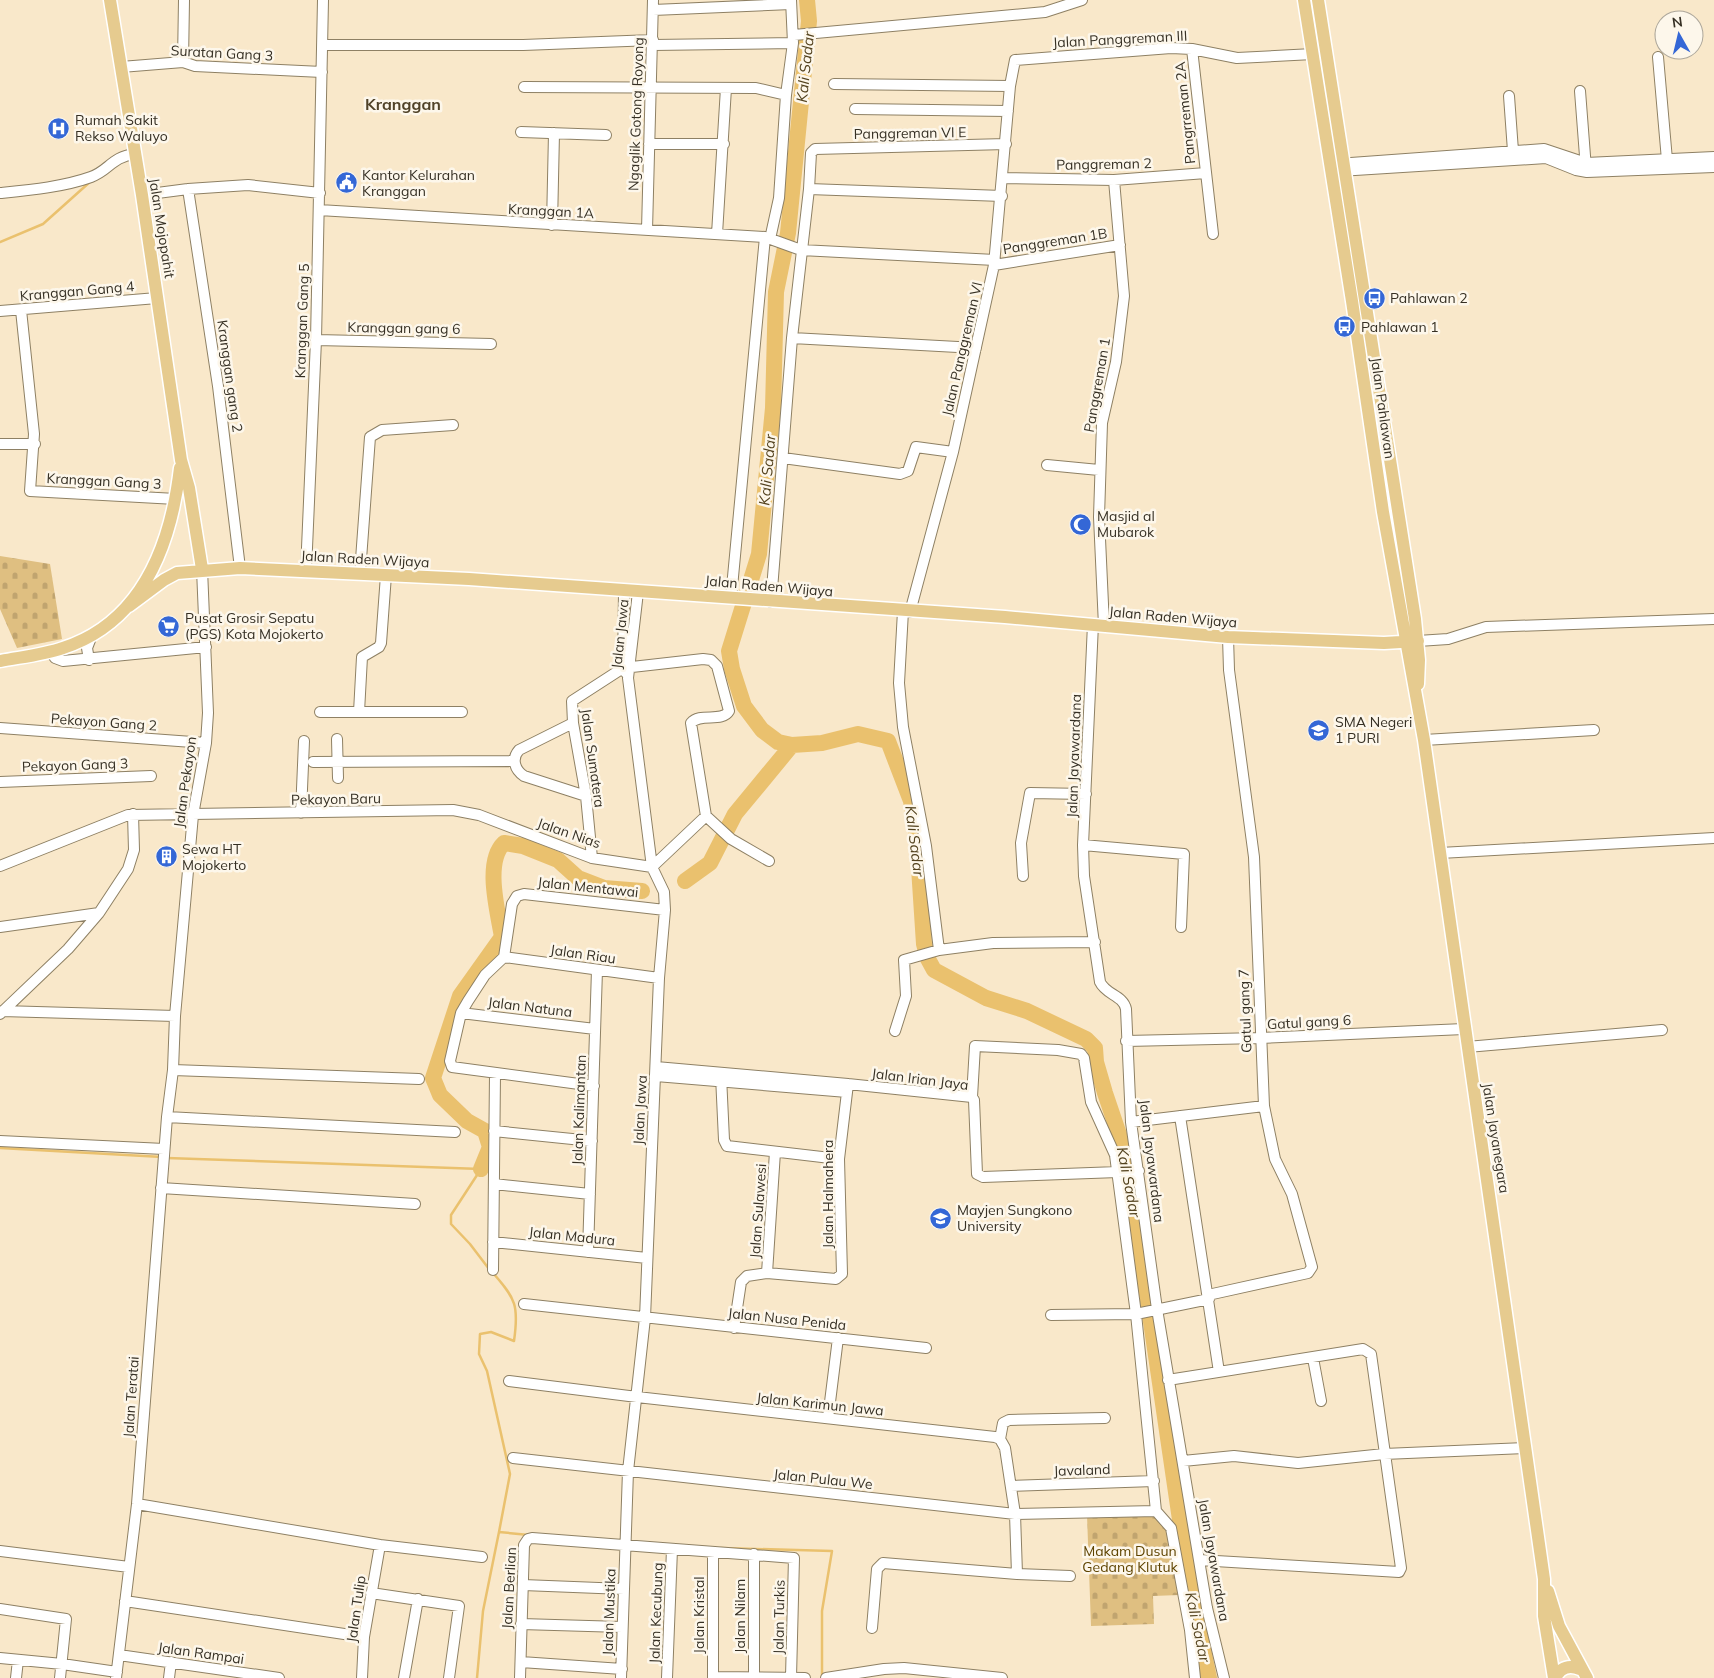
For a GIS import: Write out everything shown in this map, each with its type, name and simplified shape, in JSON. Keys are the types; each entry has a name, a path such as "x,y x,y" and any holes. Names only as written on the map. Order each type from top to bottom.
{"main road":[{"name":"Jalan Mojopahit","path":"110,0 142,195 181,460 188,488 202,569"},
{"name":"Jalan Pahlawan","path":"1304,0 1331,168 1359,301 1418,641"},
{"name":"Jalan Pahlawan","path":"1318,0 1344,167 1382,512 1404,642"},
{"name":"Jalan Mojopahit","path":"0,660 63,648 92,635 113,621 129,606 155,567 167,535 176,499 181,460"},
{"name":"Jalan Raden Wijaya","path":"129,606 164,580 177,573 202,569 240,568 360,573 735,598 1098,625 1228,637 1418,641"},
{"name":"Jalan Jayanegara","path":"1417,702 1418,641"},
{"name":"Jalan Jayanegara","path":"1404,642 1424,740 1544,1579 1544,1616 1555,1678"},
{"name":"Jalan Jayanegara","path":"1544,1579 1559,1626 1584,1673"},
{"path":"1555,1678 1564,1668 1574,1667 1584,1673"}],"street":[{"path":"183,62 184,0"},
{"name":"Kranggan Gang 5","path":"306,571 316,340 323,0"},
{"path":"323,45 523,45 793,39 805,34 819,32 1045,12 1082,0"},
{"path":"653,5 791,2 793,39 786,95 779,198 772,239 735,598"},
{"name":"Ngaglik Gotong Royong","path":"647,230 653,5"},
{"name":"Jalan Panggreman III","path":"1010,86 1014,62 1018,58 1171,48 1192,49 1238,58 1313,54"},
{"name":"Pangrreman 2A","path":"1192,49 1213,234"},
{"path":"1658,60 1666,160"},
{"name":"Suratan Gang 3","path":"121,67 183,62 195,66 322,72"},
{"path":"834,84 1010,86"},
{"path":"524,86 650,86 762,89 786,95"},
{"name":"Jalan Panggreman VI","path":"938,950 926,846 903,727 900,682 906,612 953,452 995,262 1004,178 1010,86"},
{"path":"717,234 726,88"},
{"path":"1580,90 1586,168"},
{"path":"1509,96 1513,151"},
{"path":"854,109 1008,111"},
{"path":"521,132 606,135"},
{"path":"552,225 554,133"},
{"path":"649,144 724,144"},
{"name":"Panggreman VI E","path":"809,189 811,153 816,149 1006,144"},
{"path":"1331,168 1513,151 1550,150 1586,168 1714,157"},
{"path":"0,193 50,186 91,177 115,159 135,154"},
{"path":"1344,167 1546,158 1586,168 1714,167"},
{"name":"Panggreman 2","path":"1004,178 1114,180 1206,173"},
{"name":"Panggreman 1","path":"1098,625 1100,470 1103,416 1116,362 1124,296 1114,180"},
{"path":"142,195 188,189 248,185 320,193"},
{"name":"Kranggan gang 2","path":"188,189 218,386 240,568"},
{"path":"769,602 783,458 792,338 796,248 809,189 1002,196"},
{"name":"Kranggan 1A","path":"319,210 717,234 772,239 796,248"},
{"name":"Panggreman 1B","path":"796,248 995,262 1120,245"},
{"name":"Kranggan Gang 4","path":"0,311 157,298"},
{"path":"0,444 35,444 22,310"},
{"path":"792,338 976,348"},
{"name":"Kranggan gang 6","path":"316,340 491,344"},
{"path":"360,573 370,437 382,430 453,425"},
{"name":"Kranggan Gang 3","path":"35,444 30,491 176,499"},
{"path":"783,458 900,474 908,471 916,447 953,452"},
{"path":"1047,465 1100,470"},
{"name":"Jalan Pekayon","path":"167,1117 173,1070 175,1016 193,815 206,743 208,700 202,569"},
{"path":"359,712 362,656 379,648 381,643 386,575"},
{"name":"Jalan Jawa","path":"624,592 628,678 652,867 655,877 664,892 665,910 659,978 644,1318 628,1471 625,1543"},
{"name":"Jalan Jawa","path":"627,667 638,592"},
{"path":"1418,641 1448,639 1486,627 1714,619"},
{"name":"Jalan Jayawardana","path":"1098,625 1083,845 1084,876 1102,986 1124,1003 1131,1122 1128,1171 1147,1312 1168,1380 1209,1619 1224,1678"},
{"path":"89,660 87,648 92,635"},
{"name":"Gatul gang 7","path":"1209,1297 1308,1273 1312,1268 1292,1194 1275,1159 1264,1106 1254,857 1230,678 1228,637"},
{"path":"51,651 55,658 62,661 89,660 206,647"},
{"path":"627,667 702,659 715,663 729,713 695,719 691,725 706,816 731,839 768,861"},
{"name":"Jalan Sumatera","path":"592,858 586,796 571,707 574,699 627,667"},
{"path":"320,712 462,712"},
{"path":"573,723 519,750 514,761 517,770 524,776 586,796"},
{"name":"Pekayon Gang 2","path":"0,728 206,743"},
{"path":"1424,740 1594,730"},
{"path":"337,739 338,778"},
{"path":"301,813 304,741"},
{"path":"313,762 514,761"},
{"name":"Pekayon Gang 3","path":"0,782 151,776"},
{"path":"1023,876 1021,843 1030,793 1086,794"},
{"name":"Pekayon Baru","path":"133,814 193,815 452,810 479,815"},
{"path":"0,866 87,830 133,814 134,850 131,864 99,913 68,949 1,1012"},
{"name":"Jalan Nias","path":"479,815 592,858 652,867"},
{"path":"652,867 706,816"},
{"path":"1440,853 1714,838"},
{"path":"1083,845 1184,854 1181,927"},
{"name":"Jalan Mentawai","path":"504,957 512,904 517,896 524,894 665,910"},
{"path":"0,927 99,913"},
{"path":"895,1031 906,996 904,960 938,950 993,943 1095,942"},
{"path":"504,957 478,984 462,1013 450,1061 451,1065 495,1074 594,1086"},
{"name":"Jalan Riau","path":"504,957 659,978"},
{"name":"Jalan Kalimantan","path":"588,1252 597,970"},
{"path":"1,1012 175,1016"},
{"name":"Jalan Natuna","path":"462,1013 596,1029"},
{"name":"Gatul gang 6","path":"1126,1041 1260,1038 1464,1028"},
{"path":"1467,1047 1662,1030"},
{"path":"972,1097 975,1046 1081,1054 1084,1058 1091,1102 1111,1143 1128,1171 1147,1312 1156,1511 1171,1528 1190,1630 1195,1678"},
{"path":"173,1070 419,1079"},
{"name":"Jalan Irian Jaya","path":"656,1072 972,1097 974,1100 976,1171 979,1176 1128,1171"},
{"path":"493,1270 495,1074"},
{"path":"721,1077 725,1143 730,1147 839,1159"},
{"name":"Jalan Halmahera","path":"767,1272 836,1278 842,1274 839,1159 848,1088"},
{"path":"1131,1122 1264,1106"},
{"path":"1180,1116 1219,1372"},
{"path":"167,1117 455,1132"},
{"name":"Jalan Teratai","path":"117,1675 137,1504 167,1117"},
{"path":"494,1131 592,1141"},
{"path":"0,1140 164,1156"},
{"name":"Jalan Sulawesi","path":"767,1272 776,1152"},
{"path":"494,1184 590,1194"},
{"path":"161,1188 415,1204"},
{"name":"Jalan Madura","path":"493,1242 647,1258"},
{"path":"734,1328 743,1279 751,1274 767,1272"},
{"path":"1051,1315 1147,1312 1209,1297"},
{"name":"Jalan Nusa Penida","path":"524,1304 926,1348"},
{"path":"828,1418 838,1338"},
{"path":"1168,1380 1363,1350 1369,1351 1401,1568 1399,1572 1199,1560"},
{"path":"1313,1358 1320,1401"},
{"name":"Jalan Karimun Jawa","path":"510,1381 1000,1439"},
{"path":"1017,1574 1015,1514 1005,1448 1000,1439 1003,1423 1009,1420 1105,1418"},
{"path":"1183,1461 1234,1456 1298,1463 1384,1454 1525,1448"},
{"name":"Jalan Pulau We","path":"513,1458 1015,1514 1156,1511"},
{"name":"Javaland","path":"1011,1486 1154,1481"},
{"path":"137,1504 380,1545 482,1557"},
{"name":"Jalan Berlian","path":"520,1678 520,1624 524,1545 528,1539 625,1543"},
{"path":"625,1543 672,1549 754,1554"},
{"name":"Jalan Mustika","path":"622,1673 625,1543"},
{"name":"Jalan Tulip","path":"362,1678 364,1638 380,1545"},
{"name":"Jalan Kecubung","path":"667,1678 672,1549"},
{"path":"0,1551 129,1567"},
{"name":"Jalan Kristal","path":"713,1552 713,1678"},
{"name":"Jalan Turkis","path":"754,1554 794,1558 791,1677"},
{"name":"Jalan Nilam","path":"754,1554 754,1677"},
{"path":"872,1628 877,1569 883,1563 1017,1574 1070,1576"},
{"path":"523,1585 624,1589"},
{"path":"371,1593 459,1606 449,1678"},
{"path":"404,1678 418,1599"},
{"path":"125,1601 364,1638"},
{"path":"0,1608 64,1617 68,1623 60,1678"},
{"path":"520,1624 622,1627"},
{"name":"Jalan Rampai","path":"119,1655 172,1662 215,1673 279,1678"},
{"path":"0,1658 62,1664 117,1675"},
{"path":"16,1678 18,1660"},
{"path":"170,1678 172,1662"},
{"path":"521,1662 622,1673"},
{"path":"826,1678 884,1673 1002,1678"},
{"path":"713,1678 805,1678"}],"green space":[{"path":"0,556 50,564 62,639 17,648 0,609"},
{"name":"Makam Dusun Gedang Klutuk","path":"1154,1514 1168,1530 1179,1595 1153,1596 1154,1624 1091,1626 1087,1515"}],"waterway":[{"name":"Kali Sadar","path":"807,0 809,21 788,233 776,292 773,408 759,554 729,651 732,669 744,706 762,730 778,742 792,745 822,743 858,734 888,741 911,801 917,837 924,944 928,959 934,970 986,998 1027,1011 1086,1039 1095,1048 1096,1062 1105,1093 1127,1158 1189,1581 1209,1678"},
{"path":"0,242 43,224 91,181"},
{"path":"685,881 710,863 735,814 792,745"},
{"path":"481,1169 490,1147 485,1131 467,1121 440,1095 433,1078 460,996 502,937 494,888 495,862 498,851 504,843 523,846 558,860 578,878 604,888 642,891"},
{"path":"0,1148 162,1157"},
{"path":"167,1158 481,1169"},
{"path":"481,1169 451,1215 451,1224 470,1244 489,1269"},
{"path":"493,1273 507,1290 516,1311 514,1341 491,1332 480,1334 479,1354 487,1371 510,1474 499,1532 529,1535"},
{"path":"477,1678 483,1611 499,1532"},
{"path":"721,1548 832,1551 822,1611 822,1677"}],"place":[{"name":"Rumah Sakit Rekso Waluyo","path":"59,128"},
{"name":"Kantor Kelurahan Kranggan","path":"346,183"},
{"name":"Pahlawan 2","path":"1374,298"},
{"name":"Pahlawan 1","path":"1345,327"},
{"name":"Masjid al Mubarok","path":"1081,524"},
{"name":"Pusat Grosir Sepatu (PGS) Kota Mojokerto","path":"169,626"},
{"name":"SMA Negeri 1 PURI","path":"1319,730"},
{"name":"Sewa HT Mojokerto","path":"166,857"},
{"name":"Mayjen Sungkono University","path":"941,1218"}],"district":[{"name":"Kranggan","path":"403,104"}]}
